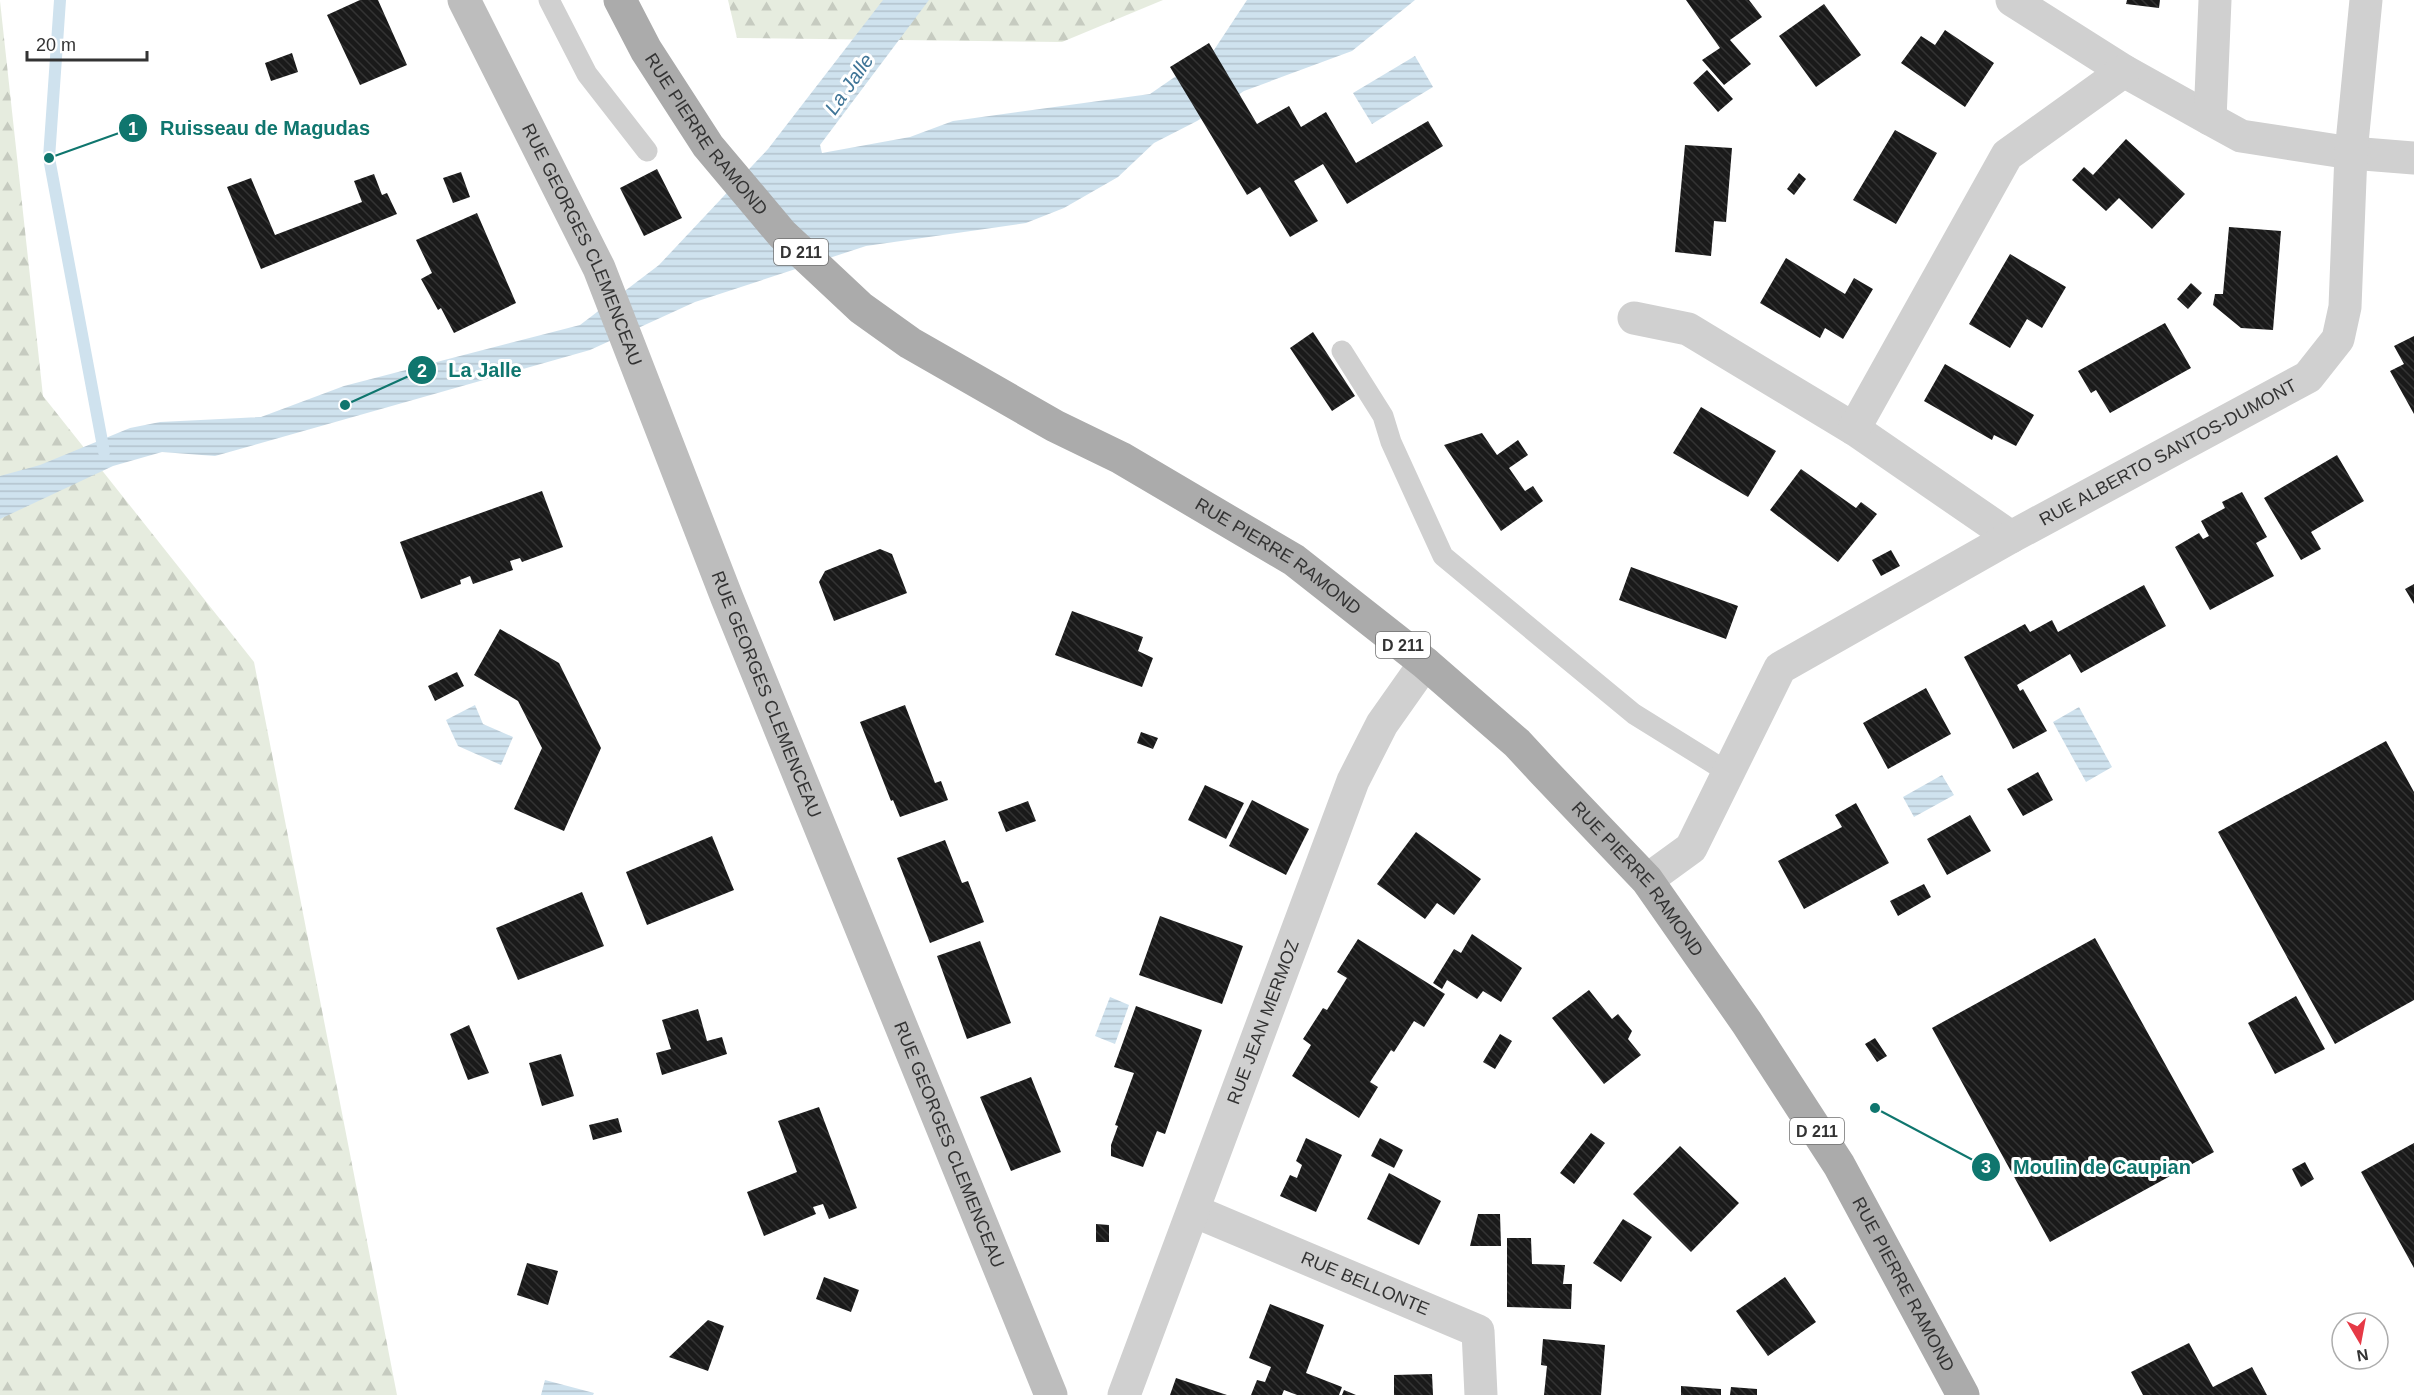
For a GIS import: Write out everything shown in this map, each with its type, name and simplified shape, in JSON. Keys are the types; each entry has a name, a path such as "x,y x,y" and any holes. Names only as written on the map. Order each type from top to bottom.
{"main road":[{"name":"RUE PIERRE RAMOND","path":"620,0 646,50 708,146 783,234 861,308 910,343 1055,426 1121,458 1294,560 1425,663 1516,743 1647,880 1747,1023 1839,1165 1964,1395"}],"street":[{"name":"RUE GEORGES CLEMENCEAU","path":"464,0 599,268 727,598 1051,1395"},
{"path":"2012,0 2124,71 2241,136 2351,153 2414,158"},
{"path":"2210,119 2216,0"},
{"name":"RUE ALBERTO SANTOS-DUMONT","path":"1647,880 1691,848 1780,668 2011,537 2308,377 2338,339 2345,307 2351,153 2366,0"},
{"path":"1854,429 2007,155 2124,71"},
{"path":"1634,318 1688,329 1854,429 2011,537"},
{"name":"RUE JEAN MERMOZ","path":"1124,1395 1353,781 1382,724 1425,663"},
{"name":"RUE BELLONTE","path":"1194,1211 1478,1331 1481,1395"}],"lane":[{"path":"549,0 587,74 646,151"},
{"path":"1342,351 1383,416 1391,442 1443,556 1634,714 1729,773"}],"green space":[{"path":"728,0 1163,0 1062,42 737,38"},
{"path":"0,1 43,396 254,662 397,1395 0,1395"}],"water":[{"path":"883,0 929,0 820,145 822,153 910,137 953,121 1150,94 1214,50 1247,0 1415,0 1352,51 1244,91 1197,121 1154,143 1118,177 1064,208 1026,223 866,246 695,302 590,350 215,456 162,452 113,466 0,519 0,476 40,465 130,428 160,422 261,417 344,386 580,325 659,265 768,149"},
{"path":"1415,56 1433,87 1372,124 1353,93"},
{"path":"475,705 483,724 513,737 501,765 458,746 446,720"},
{"path":"2079,707 2112,767 2086,782 2053,722"},
{"path":"1942,775 1954,795 1914,817 1903,797"},
{"path":"1110,997 1129,1005 1115,1044 1095,1036"},
{"path":"545,1380 594,1393 593,1395 541,1395"}],"building":[{"path":"360,0 378,0 407,65 360,85 327,15"},
{"path":"1686,0 1749,0 1762,17 1730,40 1751,64 1724,85 1702,60 1720,48"},
{"path":"2127,0 2160,0 2159,8 2126,4"},
{"path":"1824,4 1861,55 1816,87 1779,36"},
{"path":"1945,30 1994,63 1965,107 1901,63 1921,36 1935,45"},
{"path":"1209,43 1257,124 1289,106 1301,127 1326,112 1356,163 1428,121 1443,146 1347,204 1323,164 1294,181 1318,221 1290,237 1260,187 1247,195 1170,67"},
{"path":"292,53 298,72 271,81 265,63"},
{"path":"1707,70 1733,99 1718,112 1693,83"},
{"path":"1895,130 1937,153 1896,224 1853,200"},
{"path":"2126,139 2185,194 2152,229 2119,198 2106,211 2072,180 2084,167 2093,175"},
{"path":"1685,145 1732,148 1726,222 1714,221 1711,256 1675,252"},
{"path":"657,169 682,218 644,236 620,188"},
{"path":"461,172 470,197 453,203 443,178"},
{"path":"1799,173 1806,179 1794,195 1787,189"},
{"path":"374,174 382,195 387,193 397,214 261,269 227,187 251,178 275,235 362,202 354,181"},
{"path":"477,213 516,303 454,333 441,308 438,310 421,279 432,273 416,240"},
{"path":"2229,227 2281,231 2273,330 2241,328 2213,305 2215,294 2223,294"},
{"path":"2010,254 2066,287 2042,328 2027,319 2010,348 1969,324"},
{"path":"1786,258 1845,294 1854,278 1873,289 1843,339 1825,328 1820,338 1760,303"},
{"path":"2191,283 2202,293 2188,309 2177,299"},
{"path":"2165,323 2191,368 2110,413 2096,390 2091,393 2078,371"},
{"path":"1313,332 1355,396 1332,411 1290,348"},
{"path":"2414,336 2414,414 2390,371 2404,364 2394,346"},
{"path":"1945,364 2034,415 2016,446 1994,435 1992,440 1924,401"},
{"path":"1701,407 1776,451 1748,497 1673,453"},
{"path":"1482,433 1497,455 1518,440 1528,455 1509,468 1525,491 1533,486 1543,501 1501,531 1444,445"},
{"path":"2337,455 2364,501 2311,532 2321,549 2301,560 2264,498"},
{"path":"1801,469 1856,508 1861,502 1877,514 1838,562 1770,510"},
{"path":"542,491 563,547 522,562 520,558 510,561 513,570 473,584 470,576 460,580 461,584 421,599 400,542"},
{"path":"2242,492 2267,537 2256,543 2274,576 2210,610 2175,547 2199,533 2203,539 2209,536 2201,521 2225,508 2222,502"},
{"path":"880,549 892,554 907,593 834,621 819,582 825,571"},
{"path":"1891,550 1900,566 1881,576 1872,560"},
{"path":"1631,567 1738,606 1726,639 1619,600"},
{"path":"2414,584 2414,604 2405,589"},
{"path":"2144,585 2166,626 2081,673 2070,654 2017,685 2020,691 2023,689 2047,731 2013,749 1964,657 2025,624 2030,632 2052,620 2058,632"},
{"path":"1072,611 1143,637 1138,651 1153,658 1142,687 1055,655"},
{"path":"500,629 559,663 601,748 564,831 514,809 542,748 518,701 474,675"},
{"path":"457,672 464,686 435,701 428,686"},
{"path":"1926,688 1951,734 1888,769 1863,723"},
{"path":"905,705 935,783 941,781 948,800 900,817 893,800 891,801 860,722"},
{"path":"1141,732 1158,738 1153,749 1137,743"},
{"path":"2386,741 2414,792 2414,1000 2335,1044 2218,832"},
{"path":"2038,772 2053,800 2023,816 2007,789"},
{"path":"1205,785 1244,803 1226,839 1188,820"},
{"path":"1252,800 1309,829 1286,875 1229,846"},
{"path":"1028,801 1036,821 1006,832 998,812"},
{"path":"1856,803 1889,863 1804,909 1778,861 1842,827 1835,815"},
{"path":"1970,815 1991,851 1947,875 1927,839"},
{"path":"1416,832 1481,879 1454,915 1437,903 1425,919 1377,884"},
{"path":"712,836 734,890 647,925 626,872"},
{"path":"945,840 962,883 968,881 984,922 930,943 897,858"},
{"path":"1924,884 1931,897 1898,916 1890,901"},
{"path":"582,892 604,946 518,980 496,928"},
{"path":"1160,916 1243,946 1222,1004 1139,975"},
{"path":"1472,934 1522,968 1501,1002 1483,991 1477,999 1447,980 1442,989 1433,983 1454,949 1461,953"},
{"path":"2095,938 2214,1152 2050,1242 1932,1028"},
{"path":"1358,939 1445,994 1424,1027 1414,1021 1394,1052 1391,1050 1370,1082 1378,1087 1359,1118 1292,1076 1311,1045 1303,1039 1323,1008 1327,1010 1347,978 1337,972"},
{"path":"980,941 1011,1023 967,1039 937,956"},
{"path":"1589,990 1612,1019 1618,1014 1632,1031 1628,1039 1641,1055 1604,1084 1552,1018"},
{"path":"2296,996 2325,1049 2275,1074 2248,1023"},
{"path":"1136,1006 1202,1030 1165,1134 1157,1131 1143,1167 1111,1156 1111,1145 1118,1126 1115,1125 1134,1073 1114,1067"},
{"path":"698,1009 707,1041 722,1037 727,1054 662,1075 656,1053 671,1049 662,1020"},
{"path":"469,1025 489,1073 468,1080 450,1034"},
{"path":"1500,1034 1512,1041 1495,1069 1483,1062"},
{"path":"1875,1038 1887,1056 1877,1062 1865,1044"},
{"path":"561,1054 574,1096 542,1106 529,1063"},
{"path":"1031,1077 1061,1152 1011,1171 980,1097"},
{"path":"819,1107 857,1208 829,1219 823,1204 813,1207 816,1214 764,1236 747,1192 797,1172 778,1121"},
{"path":"618,1118 622,1132 593,1140 589,1125"},
{"path":"1591,1133 1605,1143 1574,1184 1560,1173"},
{"path":"1306,1138 1342,1155 1316,1212 1280,1196 1290,1175 1297,1178 1302,1165 1296,1161"},
{"path":"1380,1138 1403,1150 1394,1168 1371,1156"},
{"path":"2414,1143 2414,1268 2361,1172"},
{"path":"1680,1146 1739,1203 1691,1252 1633,1194"},
{"path":"2305,1162 2314,1179 2301,1187 2292,1169"},
{"path":"1389,1173 1441,1201 1419,1245 1367,1219"},
{"path":"1478,1214 1500,1214 1501,1246 1470,1246"},
{"path":"1623,1219 1652,1237 1621,1282 1593,1263"},
{"path":"1096,1224 1109,1225 1109,1242 1096,1242"},
{"path":"1507,1238 1531,1238 1532,1264 1565,1265 1563,1284 1572,1284 1571,1309 1507,1307"},
{"path":"527,1263 558,1271 548,1305 517,1295"},
{"path":"824,1277 859,1290 851,1312 816,1299"},
{"path":"1785,1277 1816,1322 1768,1356 1736,1311"},
{"path":"1270,1304 1324,1325 1306,1373 1342,1387 1339,1395 1297,1395 1284,1390 1282,1395 1251,1395 1257,1380 1265,1382 1271,1367 1249,1358"},
{"path":"708,1320 724,1326 708,1371 669,1357"},
{"path":"1543,1339 1605,1345 1601,1395 1544,1395 1547,1366 1541,1365"},
{"path":"2189,1343 2213,1387 2252,1367 2267,1395 2143,1395 2131,1372"},
{"path":"1432,1374 1433,1395 1394,1395 1394,1375"},
{"path":"1176,1378 1227,1395 1170,1395"},
{"path":"1681,1386 1721,1389 1721,1395 1681,1395"},
{"path":"1731,1387 1757,1389 1757,1395 1730,1395"},
{"path":"1344,1390 1356,1395 1342,1395"}],"waterway":[{"path":"60,0 49,158 104,452"}],"place":[{"name":"Ruisseau de Magudas","path":"49,158"},
{"name":"La Jalle","path":"345,405"},
{"name":"Moulin de Caupian","path":"1875,1108"}]}
